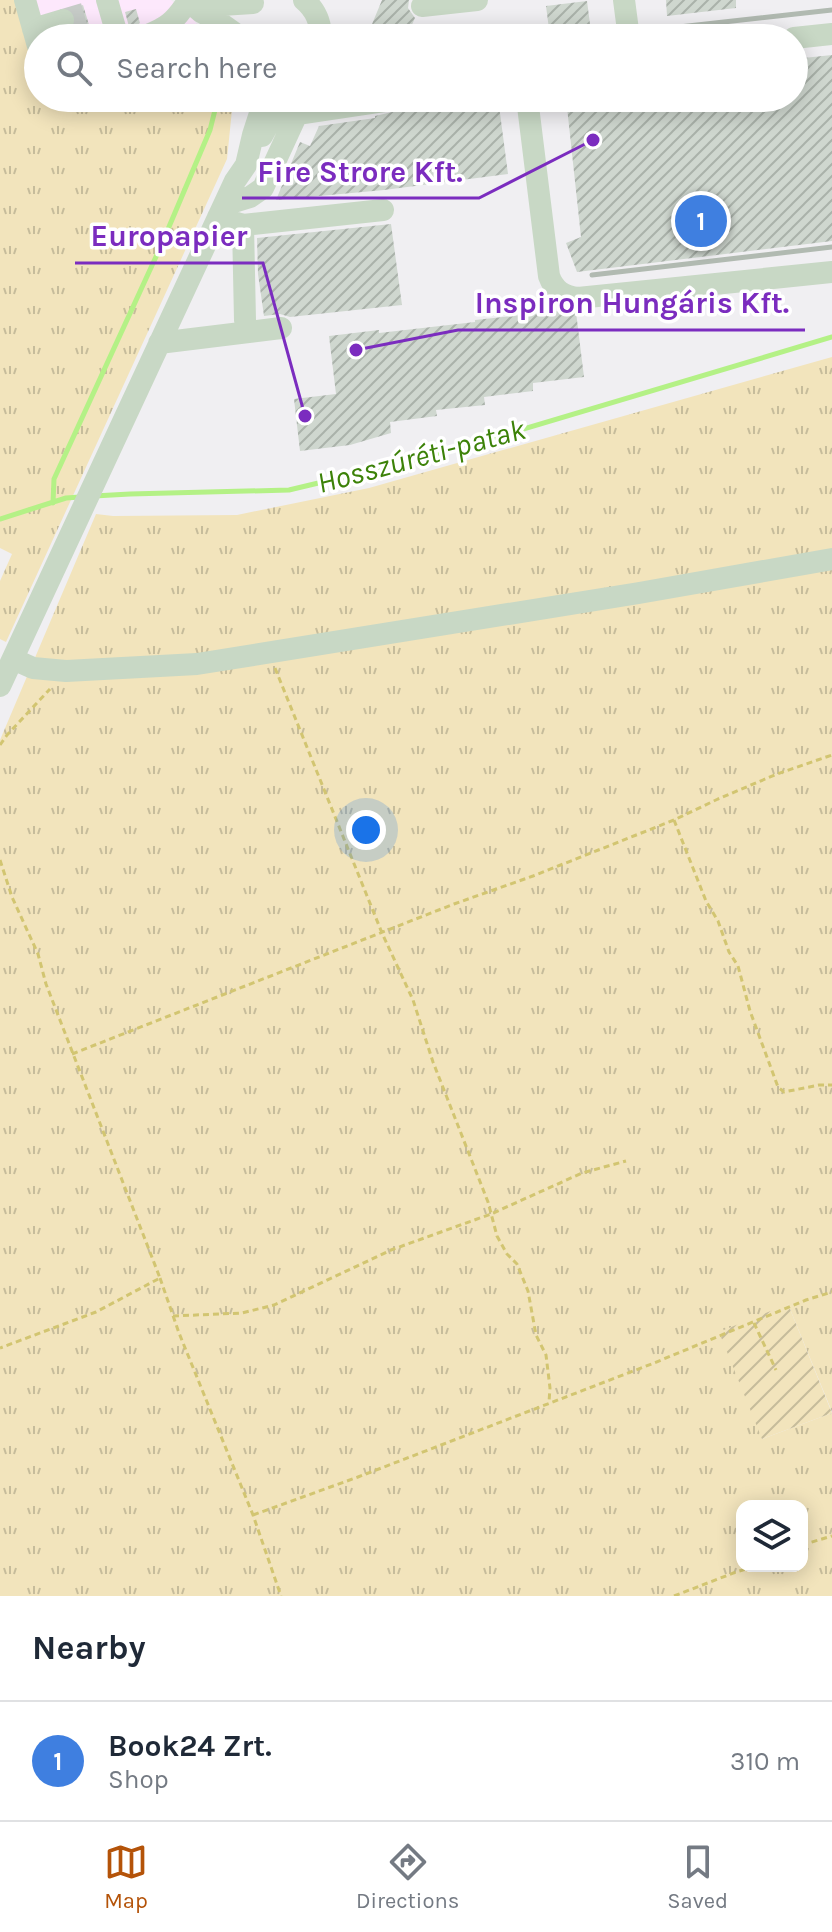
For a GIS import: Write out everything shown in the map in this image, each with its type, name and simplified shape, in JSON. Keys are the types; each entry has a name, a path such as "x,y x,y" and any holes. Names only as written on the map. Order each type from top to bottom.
{"street":[{"path":"25,0 31,24"},
{"path":"304,0 322,24"},
{"path":"422,6 477,0"},
{"path":"624,0 627,24"},
{"path":"189,1 221,5 255,2"},
{"path":"171,24 189,1"},
{"path":"189,1 222,24"},
{"path":"242,24 244,15 255,2"},
{"path":"87,13 108,3 114,24"},
{"path":"56,24 63,20"},
{"path":"808,37 832,34"},
{"path":"240,173 249,112"},
{"path":"240,173 260,112"},
{"path":"0,686 221,211 276,112"},
{"path":"221,211 263,188 297,114 310,112"},
{"path":"529,112 549,276 554,287 564,295 578,298 832,272"},
{"path":"221,211 234,224 243,225 383,210"},
{"path":"243,225 245,320"},
{"path":"159,343 281,328"},
{"path":"13,659 33,668 66,671 197,664 832,559"}],"path":[{"path":"269,654 382,933 413,1000 433,1062 478,1174 497,1236 517,1264 528,1291 536,1335 546,1355 549,1402"},
{"path":"0,745 66,671"},
{"path":"72,1054 533,876 674,820 762,780 832,755"},
{"path":"674,820 706,901 738,966 750,1011 778,1087 784,1092 832,1085"},
{"path":"0,860 173,1316 253,1515 281,1596"},
{"path":"173,1316 242,1313 274,1305 391,1250 491,1214 582,1173 626,1161"},
{"path":"0,1348 96,1312 160,1278"},
{"path":"253,1515 832,1292"},
{"path":"753,1322 776,1370"},
{"path":"808,1543 832,1536"},
{"path":"674,1596 736,1572"}],"shaded area":[{"path":"17,0 171,0 197,24 24,24"}],"green space":[{"path":"0,0 17,0 24,25 24,112 232,112 227,159 6,642 0,639 0,581 12,554 0,548"},
{"path":"832,357 832,1412 788,1304 762,1439 832,1413 832,1596 0,1596 0,740 96,514 237,515 369,488"},
{"path":"788,1304 832,1413 762,1439 719,1332"}],"building":[{"path":"382,0 409,0 408,8 415,18 412,24 372,24"},
{"path":"666,0 736,0 736,8 667,16"},
{"path":"587,1 590,24 548,24 546,6"},
{"path":"83,5 89,24 76,24 76,15 71,9"},
{"path":"136,9 140,23 128,24 125,12"},
{"path":"832,55 832,241 577,272 566,243 581,237 568,112 808,112 808,58"},
{"path":"392,112 500,112 508,174 276,200 300,142 310,146 319,126"},
{"path":"391,224 402,305 290,317 280,314 264,316 257,238"},
{"path":"568,310 576,312 584,377 533,383 533,391 484,397 485,405 436,410 437,416 390,422 391,433 350,445 300,451 294,399 336,394 329,336 379,330 379,333"}],"waterway":[{"path":"53,503 54,479 160,248 210,130 214,112"},
{"name":"Hosszúréti-patak","path":"94,496 289,490 440,454 832,337"},
{"name":"Hosszúréti-patak","path":"0,519 66,498 80,497"}],"tunnel":[{"path":"63,20 87,13"}],"railway":[{"path":"706,24 832,10"},
{"path":"592,275 832,247"}],"place":[{"name":"Fire Strore Kft.","path":"593,140"},
{"name":"Book24 Zrt.","path":"701,221"},
{"name":"Inspiron Hungáris Kft.","path":"356,350"},
{"name":"Europapier","path":"305,416"}]}
